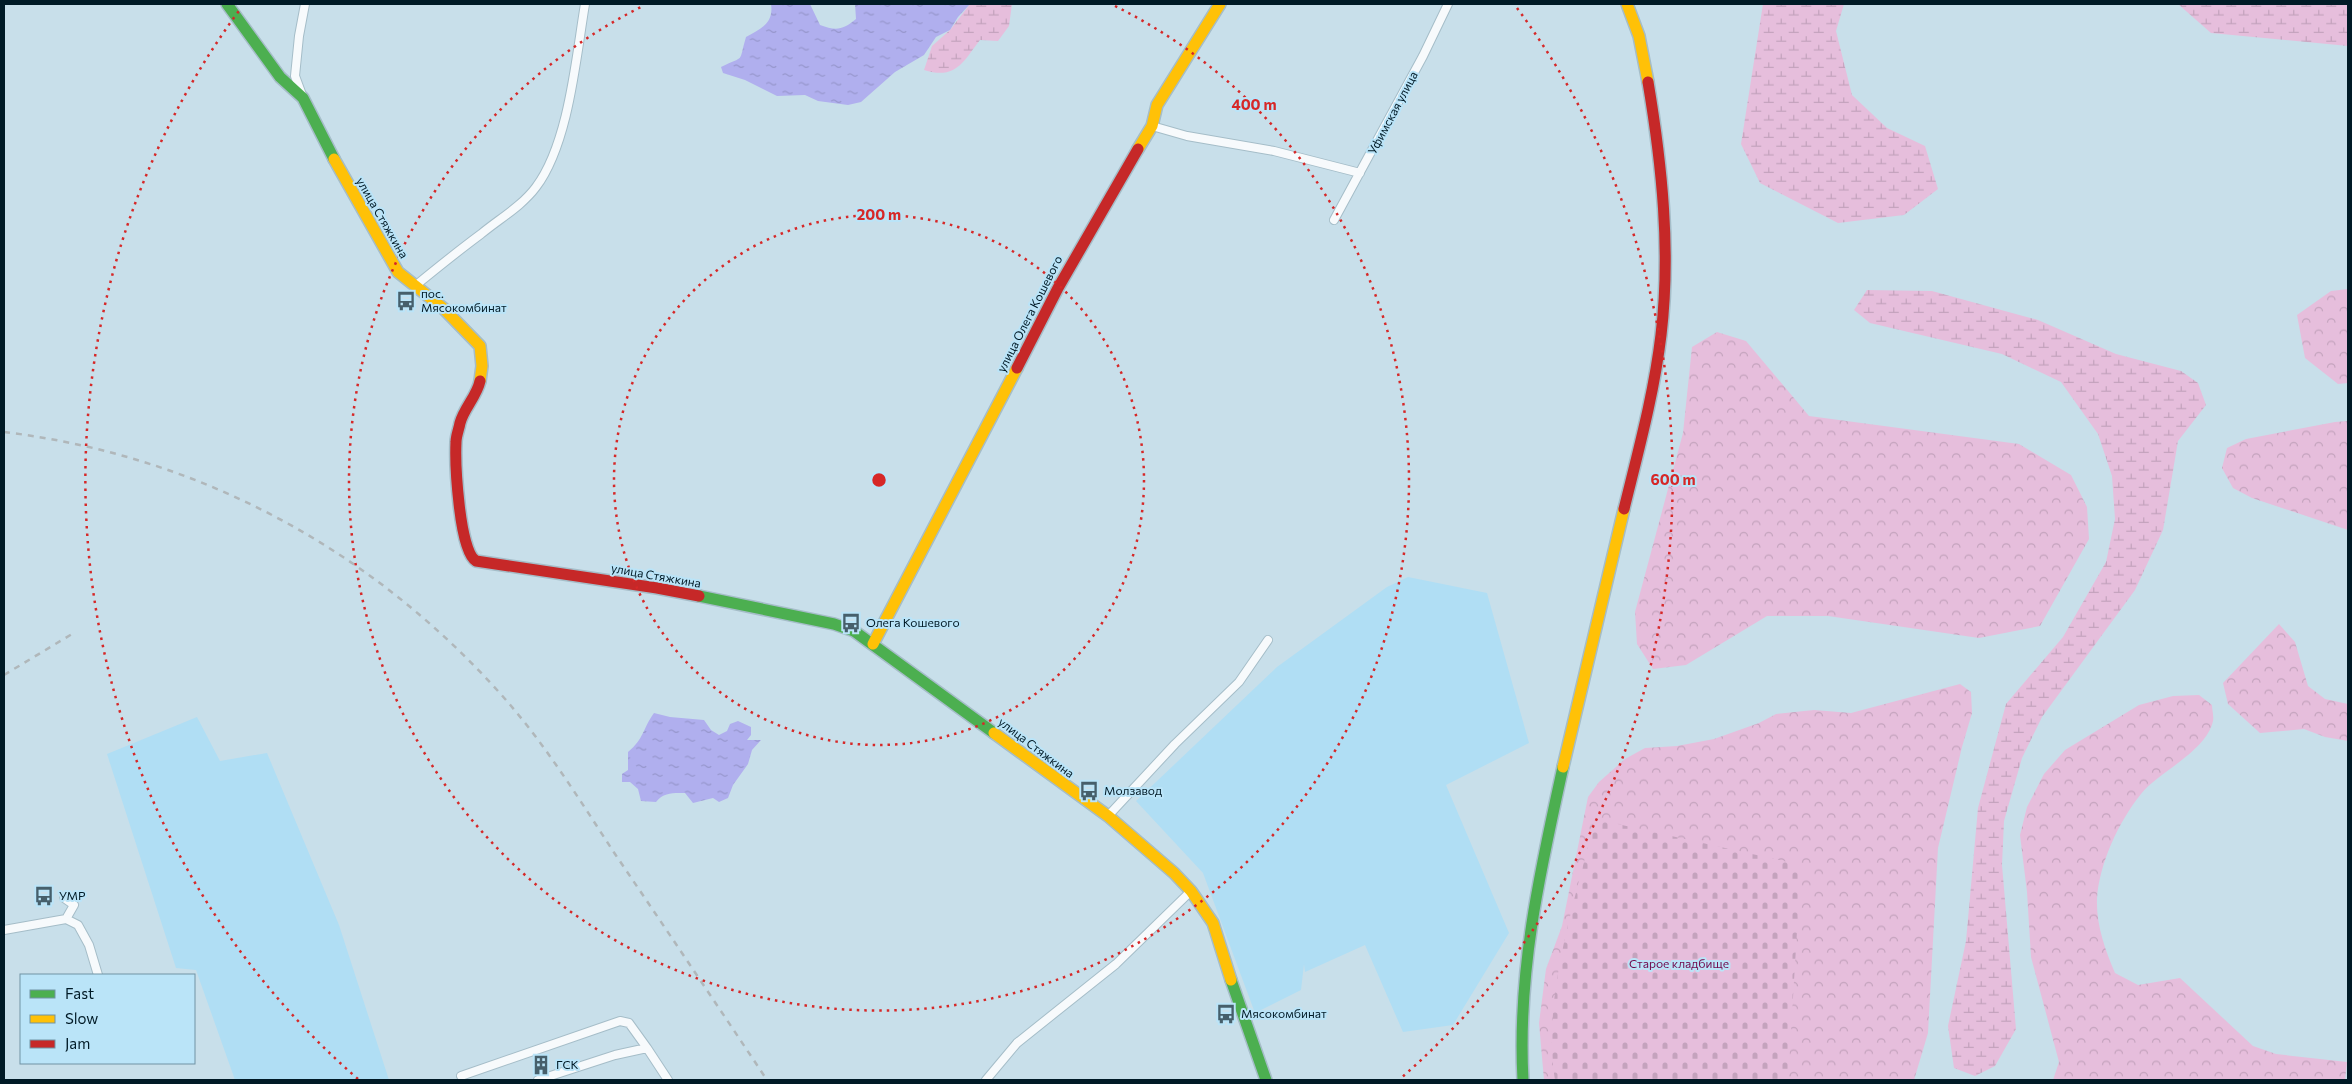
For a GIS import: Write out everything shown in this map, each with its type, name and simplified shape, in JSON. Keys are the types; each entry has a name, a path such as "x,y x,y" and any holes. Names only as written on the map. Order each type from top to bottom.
{"street":[{"name":"улица Стяжкина","path":"227,4 280,77 303,98 346,182 398,272 443,308 480,346 482,366 479,384 461,420 456,441 456,476 460,517 465,544 471,558 476,561 657,588 834,624 854,631 1071,791 1108,816 1174,873 1191,891 1213,923 1239,1006 1266,1080"},
{"path":"303,98 295,76 298,36 305,4"},
{"path":"415,286 516,207 536,187 550,163 560,137 573,76 585,4"},
{"name":"улица Олега Кошевого","path":"872,644 1058,288 1152,126 1157,105 1220,4"},
{"name":"Уфимская улица","path":"1334,220 1423,56 1448,4"},
{"path":"1523,1080 1520,1048 1524,977 1544,849 1646,417 1661,334 1665,268 1660,172 1650,92 1638,28 1627,4"},
{"path":"1152,126 1187,136 1274,151 1360,173"},
{"path":"1108,816 1175,744 1239,682 1268,640"},
{"path":"986,1080 1017,1043 1116,964 1191,891"},
{"path":"64,898 74,905 66,919"},
{"path":"4,930 66,919 78,925 89,946 98,974"},
{"path":"461,1076 620,1021 629,1022 668,1080"},
{"path":"538,1080 614,1055 647,1048"}],"shaded area":[{"path":"1408,577 1487,593 1529,743 1446,785 1509,933 1453,1025 1403,1032 1365,945 1305,972 1304,964 1301,990 1255,1013 1203,873 1136,801 1277,667 1387,587"},
{"path":"197,717 220,761 267,753 339,925 389,1080 235,1080 196,970 176,968 107,754"}],"green space":[{"path":"970,4 1012,4 1009,26 998,41 980,40 963,62 951,71 944,73 924,70 932,46 950,30"},
{"path":"1763,4 1844,4 1836,31 1852,95 1887,128 1925,146 1938,189 1904,215 1838,223 1760,183 1741,144"},
{"path":"2178,4 2348,4 2348,46 2211,33"},
{"path":"2348,289 2348,383 2338,384 2305,358 2297,315 2331,291"},
{"path":"1867,290 1932,291 2038,320 2116,354 2181,371 2198,383 2206,405 2178,441 2163,530 2135,590 2042,717 2022,758 2004,821 2002,865 2016,1029 1995,1066 1975,1076 1954,1068 1948,1026 1966,941 1978,808 2006,704 2063,637 2106,562 2115,519 2112,476 2098,434 2061,382 2002,354 1870,323 1854,310"},
{"path":"1717,332 1746,341 1809,416 2019,444 2071,475 2087,507 2089,539 2040,626 1979,638 1828,616 1767,616 1686,665 1653,669 1637,644 1635,612 1683,433 1692,347"},
{"path":"2348,421 2348,530 2252,498 2233,488 2222,468 2227,448 2246,439"},
{"path":"2279,624 2295,642 2308,686 2325,699 2348,704 2348,741 2325,737 2304,729 2260,733 2228,704 2223,683"},
{"path":"1960,684 1971,692 1972,713 1938,848 1928,1033 1914,1080 1544,1080 1539,1023 1546,969 1562,926 1588,797 1599,782 1625,759 1645,748 1677,746 1714,739 1759,723 1776,714 1814,710 1851,713"},
{"path":"2199,695 2212,705 2213,721 2209,732 2192,752 2158,778 2141,794 2125,817 2106,858 2099,886 2097,908 2102,937 2108,955 2115,973 2138,985 2180,978 2253,1046 2276,1054 2347,1062 2345,1080 2053,1080 2059,1062 2031,957 2027,892 2020,835 2027,807 2044,774 2065,750 2139,705 2173,696"},
{"name":"Старое кладбище","path":"1595,819 1801,865 1788,1080 1555,1080 1552,1049 1556,983 1570,915"}],"water":[{"path":"771,4 810,4 820,25 835,29 843,27 856,19 855,4 970,4 958,17 950,30 936,37 924,55 895,72 861,102 848,105 818,101 805,95 777,96 745,80 723,73 721,67 740,58 746,37 761,28 768,21"},
{"path":"654,713 670,717 704,720 711,730 719,735 727,731 730,724 738,721 751,727 751,735 747,740 761,740 752,750 748,764 733,785 728,798 719,802 713,798 693,803 685,793 677,793 666,795 656,802 641,801 638,789 630,782 622,782 622,774 628,770 628,752 640,738"}],"railway":[{"path":"4,432 77,444 147,463 215,488 280,519 342,556 400,599 455,647 506,700 536,737 767,1080"},
{"path":"4,675 72,634"}],"traffic: fast":[{"path":"227,4 280,77 303,98 334,159"},
{"path":"699,596 834,624 854,631 994,733"},
{"path":"1523,1080 1523,1001 1527,961 1546,845 1563,767"},
{"path":"1231,980 1266,1080"}],"traffic: slow":[{"path":"1138,149 1152,126 1157,105 1220,4"},
{"path":"1627,4 1639,36 1648,82"},
{"path":"334,159 398,272 443,308 480,346 482,366 480,381"},
{"path":"873,644 1017,368"},
{"path":"1563,767 1624,509"},
{"path":"994,733 1108,816 1174,873 1191,891 1213,923 1231,980"}],"traffic: jam":[{"path":"1624,509 1654,379 1664,304 1664,208 1648,82"},
{"path":"1017,368 1058,288 1138,149"},
{"path":"480,381 464,412 456,442 457,486 462,524 470,554 476,561 699,596"}],"place":[{"name":"пос. Мясокомбинат","path":"406,301"},
{"name":"Олега Кошевого","path":"851,623"},
{"name":"Молзавод","path":"1089,791"},
{"name":"УМР","path":"44,896"},
{"name":"Мясокомбинат","path":"1226,1014"},
{"name":"ГСК","path":"541,1065"}]}
